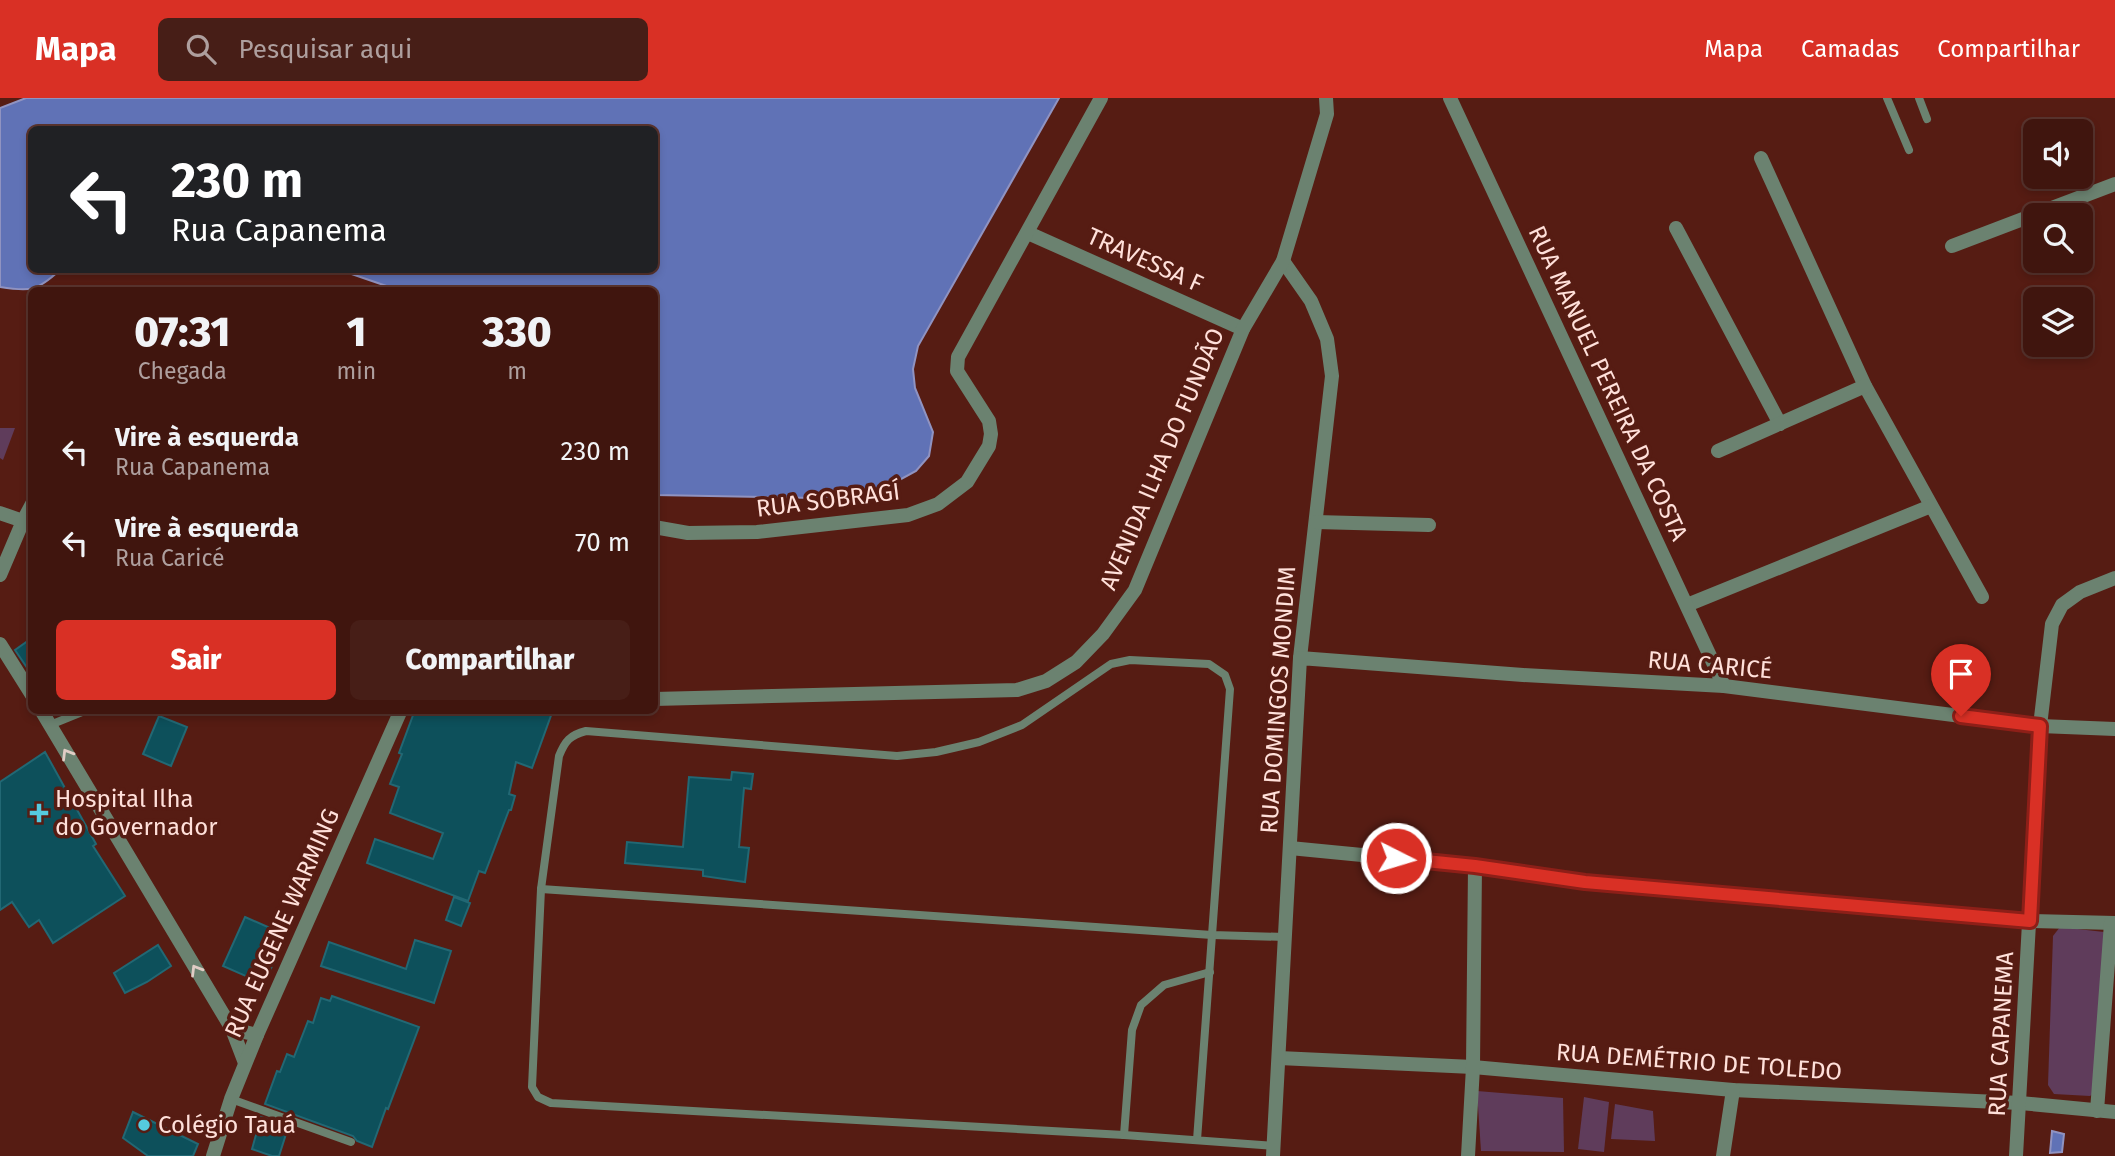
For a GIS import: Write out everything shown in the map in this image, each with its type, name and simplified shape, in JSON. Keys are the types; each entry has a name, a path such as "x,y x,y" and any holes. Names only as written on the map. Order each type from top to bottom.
{"street":[{"path":"1028,233 1101,98"},
{"name":"AVENIDA ILHA DO FUNDÃO","path":"658,699 1017,690 1046,681 1076,662 1103,634 1135,590 1243,329 1283,261 1327,114 1326,98"},
{"name":"RUA MANUEL PEREIRA DA COSTA","path":"1450,98 1724,686"},
{"path":"1761,158 1865,386 1982,597"},
{"path":"1952,246 2115,184"},
{"path":"1676,228 1780,424"},
{"name":"TRAVESSA F","path":"1028,233 1243,329"},
{"name":"RUA SOBRAGÍ","path":"658,528 688,533 757,532 908,515 938,504 967,482 989,446 991,435 989,421 957,371 958,357 1028,233"},
{"name":"RUA DOMINGOS MONDIM","path":"1274,1151 1300,658 1332,376 1327,339 1311,301 1283,261"},
{"path":"1718,451 1865,386"},
{"path":"1687,606 1931,506"},
{"path":"0,513 27,523 0,575"},
{"path":"1316,522 1429,525"},
{"name":"RUA CAPANEMA","path":"2016,1156 2040,726 2052,624 2062,605 2080,592 2115,578"},
{"path":"0,644 28,689"},
{"name":"RUA CARICÉ","path":"1300,658 1523,675 1724,686 2040,726 2115,729"},
{"path":"43,714 232,1029 245,1063"},
{"name":"RUA EUGENE WARMING","path":"213,1156 245,1063 399,714"},
{"path":"1290,848 1475,866 1585,882 2030,921 2113,923 2097,1111"},
{"path":"1468,1156 1473,1067 1475,866"},
{"path":"232,1029 257,1035"},
{"name":"RUA DEMÉTRIO DE TOLEDO","path":"1279,1058 1473,1067 1733,1090 2020,1103 2115,1112"},
{"path":"1723,1156 1733,1090"}],"lane":[{"path":"1887,98 1909,150"},
{"path":"1919,98 1927,119"},
{"path":"1197,1140 1230,689 1225,675 1209,664 1130,660 1111,664 1022,725 979,742 936,752 897,756 586,731 574,734 564,743 559,756 541,889 532,1087 538,1097 551,1103 1197,1140 1274,1151"},
{"path":"50,725 77,714"},
{"path":"541,889 1212,935 1285,937"},
{"path":"1124,1135 1132,1030 1141,1005 1164,985 1210,972"},
{"path":"231,1100 351,1142"}],"shaded area":[{"path":"0,428 15,428 3,460 0,458"},
{"path":"2060,927 2104,932 2098,1090 2090,1096 2054,1094 2048,1085 2053,936"},
{"path":"1477,1091 1563,1098 1564,1152 1481,1151"},
{"path":"1584,1097 1609,1102 1604,1152 1578,1149"},
{"path":"1615,1104 1653,1111 1655,1141 1611,1139"}],"water":[{"path":"26,98 1059,98 918,346 913,369 915,388 933,432 929,456 916,471 881,490 815,498 658,495 658,287 389,287 349,273 658,273 658,126 28,126 28,273 56,273 39,286 19,289 0,287 0,108"},
{"path":"2052,1131 2064,1134 2062,1152 2050,1153"}],"building":[{"path":"28,641 28,669 15,650"},
{"path":"414,714 552,714 532,768 516,762 509,794 515,796 511,810 485,873 479,871 468,901 367,863 375,839 433,859 443,833 390,813 399,787 390,784 402,754 399,753"},
{"path":"159,716 187,727 171,766 143,754"},
{"name":"Hospital Ilha do Governador","path":"45,752 96,844 93,846 125,896 53,943 39,920 29,927 12,902 0,910 0,782"},
{"path":"732,772 753,774 751,789 744,788 739,847 749,848 745,882 703,876 703,870 625,863 627,842 683,847 689,777 731,780"},
{"path":"454,897 470,903 461,926 446,920"},
{"path":"245,917 286,935 264,984 223,966"},
{"path":"415,940 451,951 434,1003 321,966 329,942 406,969"},
{"path":"158,945 171,966 125,993 114,973"},
{"path":"332,996 419,1027 372,1147 357,1141 353,1136 265,1104 277,1071 280,1072 287,1054 294,1057 308,1021 313,1023 321,998 330,1001"},
{"name":"Colégio Tauá","path":"133,1112 198,1144 193,1156 148,1156 123,1138"},
{"path":"261,1117 292,1128 290,1132 287,1131 279,1156 252,1149"}],"place":[{"name":"Hospital Ilha do Governador","path":"39,813"},
{"name":"Colégio Tauá","path":"144,1125"}],"route":[{"path":"1396,858 1585,882 2030,921 2040,726 1961,716"}]}
